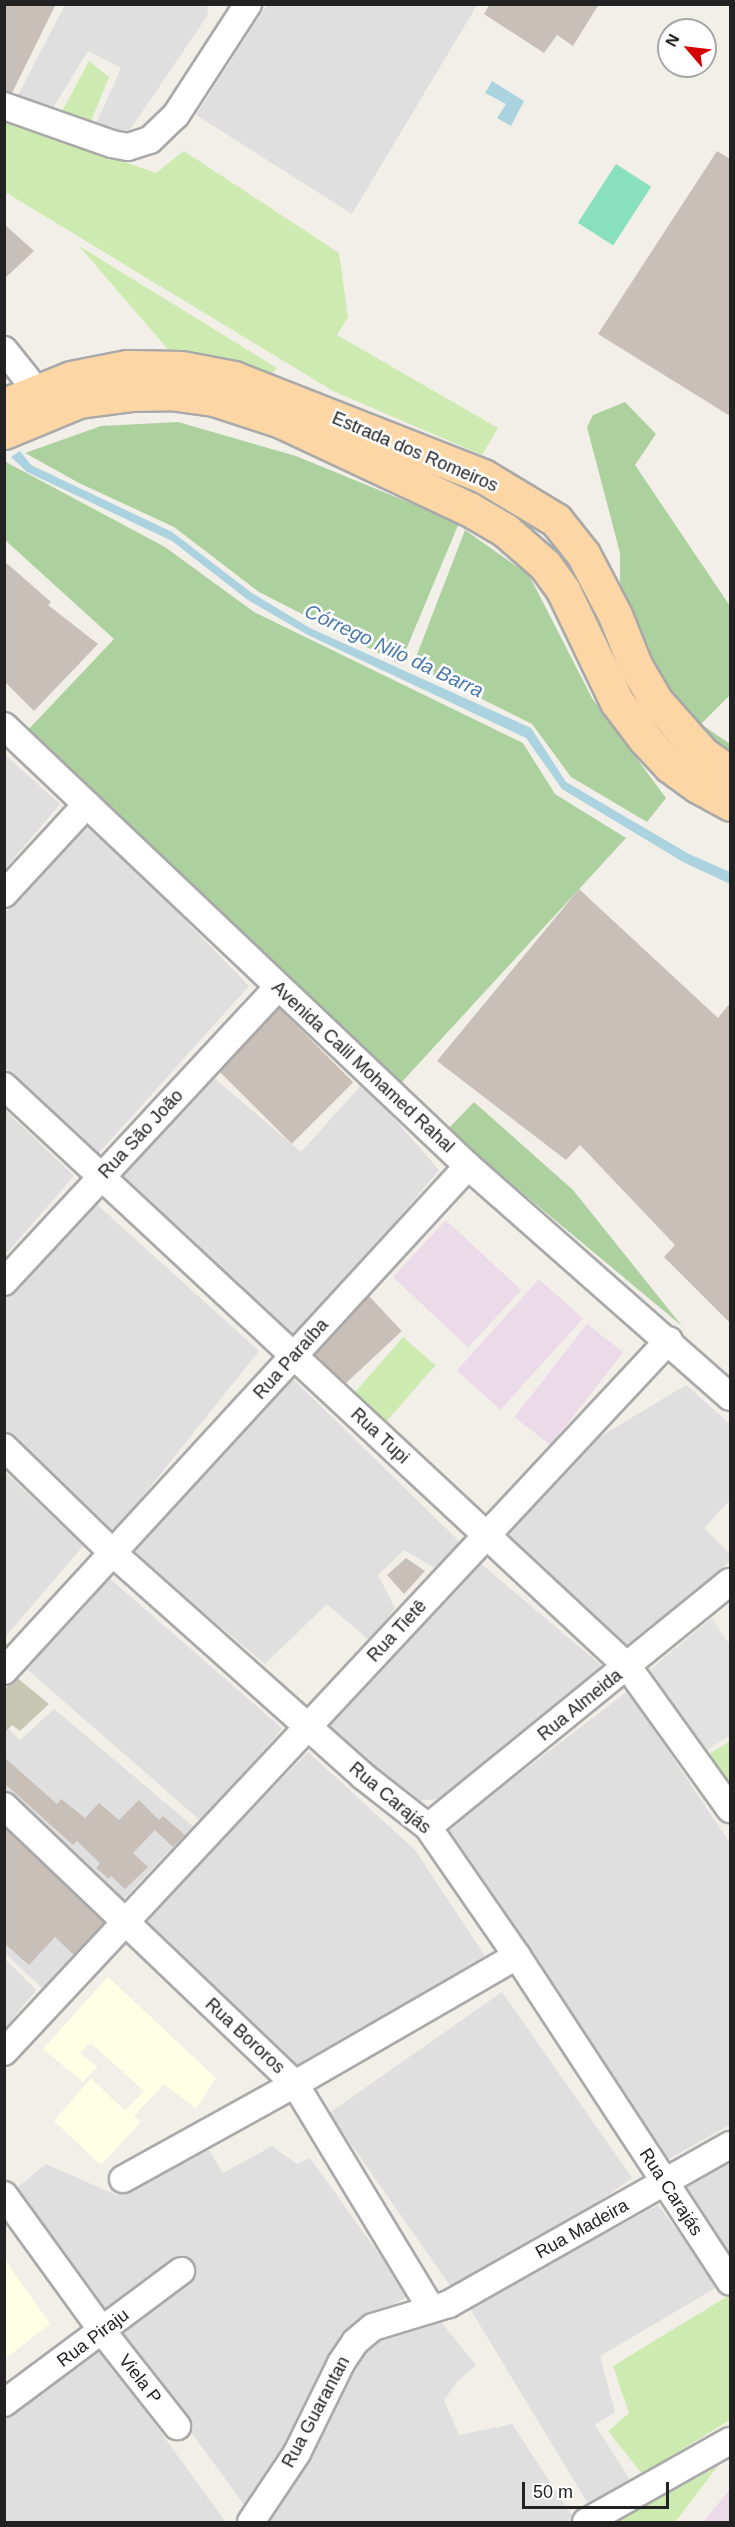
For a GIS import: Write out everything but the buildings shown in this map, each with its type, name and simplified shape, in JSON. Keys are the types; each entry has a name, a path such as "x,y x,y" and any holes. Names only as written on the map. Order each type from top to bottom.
{"main road":[{"name":"Estrada dos Romeiros","path":"4,405 71,378 128,367 181,368 234,378 483,476 556,520 583,554 615,615 635,665 656,701 703,754 730,773"},
{"name":"Estrada dos Romeiros","path":"4,432 79,401 131,394 160,393 214,399 281,421 469,508 505,530 545,565 563,590 617,702 645,739 670,766 698,786 730,804"},
{"path":"545,565 583,554"}],"street":[{"path":"4,106 112,144 128,147 150,140 176,115 241,10"},
{"path":"4,350 37,391"},
{"name":"Avenida Calil Mohamed Rahal","path":"4,726 468,1166 669,1340 730,1397"},
{"path":"4,894 87,804"},
{"name":"Rua São João","path":"4,1281 278,987"},
{"name":"Rua Tupi","path":"4,1086 628,1667 730,1809"},
{"name":"Rua Paraíba","path":"4,1671 114,1554 468,1166"},
{"name":"Rua Tietê","path":"4,2052 669,1340"},
{"name":"Rua Carajás","path":"4,1447 114,1554 363,1776 428,1827 517,1956 730,2282"},
{"name":"Rua Almeida","path":"428,1827 730,1582"},
{"name":"Rua Bororos","path":"4,1806 295,2084 431,2310"},
{"path":"123,2179 295,2084 517,1956"},
{"name":"Rua Madeira","path":"431,2310 449,2304 730,2145"},
{"name":"Viela P","path":"4,2195 103,2332 177,2426"},
{"name":"Rua Piraju","path":"4,2403 103,2332 181,2271"},
{"name":"Rua Guarantan","path":"251,2523 297,2453 341,2363 355,2342 373,2327 431,2310"},
{"path":"597,2516 730,2441"}],"shaded area":[{"path":"65,5 207,5 208,15 125,137 95,126 121,68 88,51 51,111 16,99"},
{"path":"267,5 477,5 352,214 196,115"},
{"path":"5,755 60,804 5,869"},
{"path":"89,821 249,986 98,1154 5,1068 4,914"},
{"path":"213,1077 301,1152 363,1083 439,1170 293,1343 116,1179"},
{"path":"5,1110 74,1176 5,1255"},
{"path":"93,1201 259,1351 110,1537 5,1433 5,1299"},
{"path":"446,1220 521,1290 468,1347 393,1277"},
{"path":"539,1279 583,1318 501,1410 457,1370"},
{"path":"587,1324 623,1352 551,1445 514,1417"},
{"path":"292,1378 460,1542 435,1568 404,1550 378,1575 395,1608 370,1641 327,1604 265,1664 132,1553"},
{"path":"686,1385 730,1424 730,1500 704,1528 730,1554 730,1561 627,1647 505,1534 601,1436"},
{"path":"5,1472 83,1546 5,1637"},
{"path":"479,1562 603,1667 448,1798 413,1801 328,1726"},
{"path":"108,1577 282,1729 202,1821 27,1670"},
{"path":"712,1618 730,1646 730,1735 706,1751 646,1673"},
{"path":"16,1677 49,1704 20,1731 12,1725 5,1732 5,1689"},
{"path":"628,1691 730,1843 730,2125 665,2161 447,1829"},
{"path":"54,1709 193,1826 119,1904 5,1794 5,1733 8,1728 20,1740"},
{"path":"308,1752 415,1850 485,1956 293,2069 140,1923"},
{"path":"4,1827 109,1927 46,1992 5,1953"},
{"path":"5,1959 36,1990 5,2028"},
{"path":"108,1977 216,2078 196,2109 164,2084 134,2116 141,2122 101,2165 54,2121 91,2078 125,2111 144,2091 91,2043 80,2053 97,2067 83,2082 43,2049"},
{"path":"502,1992 632,2178 459,2299 329,2113"},
{"path":"272,2146 297,2164 310,2158 409,2296 341,2333 290,2442 245,2506 14,2190 46,2164 116,2195 209,2150 223,2173"},
{"path":"730,2158 730,2258 676,2187"},
{"path":"658,2205 719,2286 600,2356 615,2412 595,2425 631,2481 590,2507 469,2307"},
{"path":"4,2258 50,2324 5,2359 4,2359"},
{"path":"441,2322 476,2365 457,2382 444,2400 459,2435 512,2424 573,2517 566,2522 260,2522 343,2378 381,2338"},
{"path":"98,2346 225,2521 5,2522 5,2417"},
{"path":"730,2489 730,2522 703,2522"}],"green space":[{"path":"89,61 109,77 89,126 62,111"},
{"path":"4,119 156,173 184,151 339,253 348,317 337,335 498,428 482,455 333,391 5,192"},
{"path":"616,164 651,187 613,246 578,223"},
{"path":"79,246 277,368 264,382 172,354"},
{"path":"625,402 656,434 635,465 730,606 730,695 701,724 730,744 730,765 664,703 620,612 620,553 587,427 593,415"},
{"path":"178,422 296,456 459,523 400,664 259,592 174,527 79,483 25,453 101,426"},
{"path":"4,461 165,547 254,612 523,743 555,794 626,838 400,1084 26,732 114,639 5,540"},
{"path":"465,530 529,575 592,698 666,798 647,822 571,777 532,724 413,665"},
{"path":"474,1102 573,1190 682,1326 447,1130"},
{"path":"403,1337 435,1365 383,1426 351,1397"},
{"path":"730,1741 730,1791 706,1756"},
{"path":"728,2296 730,2300 730,2420 642,2474 608,2431 629,2413 613,2366"},
{"path":"718,2466 675,2522 617,2522"}],"water":[{"path":"492,81 524,101 511,126 497,118 506,104 485,93"},
{"path":"20,451 31,465 172,532 252,593 310,628 531,728 566,782 689,854 730,872 730,884 683,862 562,789 526,738 308,635 248,600 172,541 27,472 11,457"}],"water label":[{"name":"Córrego Nilo da Barra","path":"394,651"}]}
